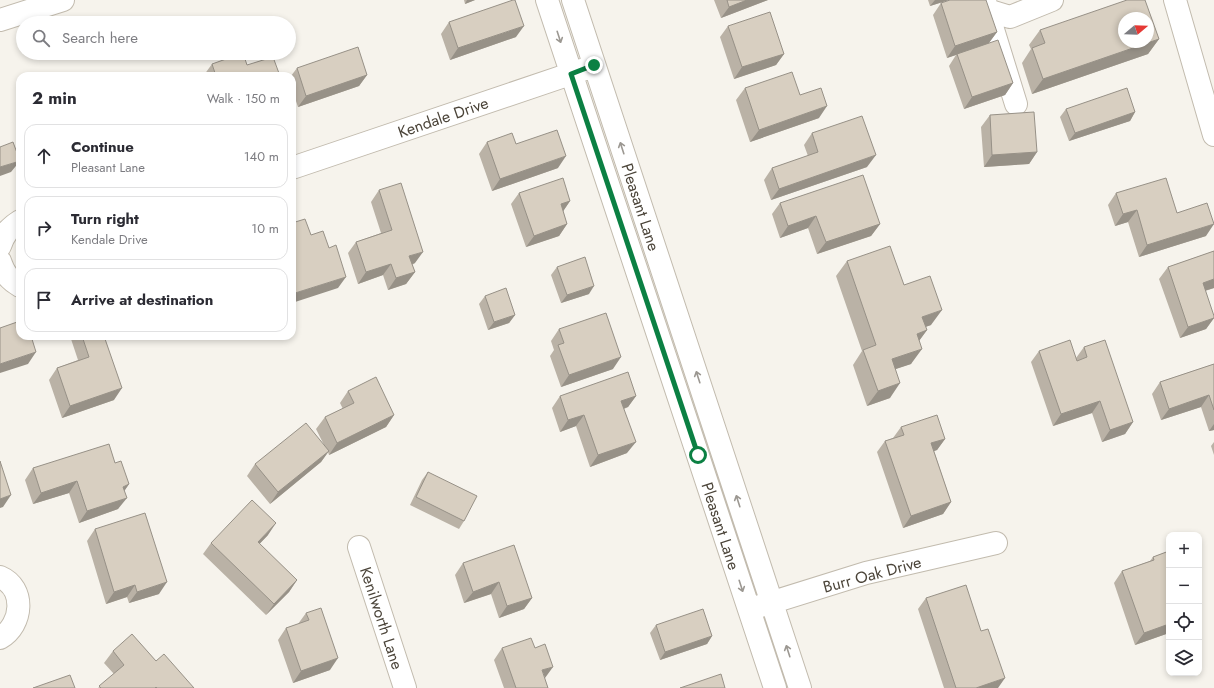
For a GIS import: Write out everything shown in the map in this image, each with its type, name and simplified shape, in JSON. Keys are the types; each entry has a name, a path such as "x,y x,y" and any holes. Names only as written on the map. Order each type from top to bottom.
{"street":[{"name":"Pleasant Lane","path":"547,0 775,688"},
{"name":"Pleasant Lane","path":"573,0 800,688"},
{"path":"986,5 1010,17 1052,0"},
{"path":"1176,0 1214,135"},
{"path":"0,20 52,2"},
{"path":"986,5 1016,104"},
{"name":"Kendale Drive","path":"296,167 594,65"},
{"path":"0,246 4,235 16,224"},
{"path":"0,261 3,270 10,280 16,284"},
{"path":"725,537 748,529"},
{"name":"Burr Oak Drive","path":"749,610 866,573 996,543"},
{"name":"Kenilworth Lane","path":"359,548 405,688"},
{"path":"0,576 12,586 17,596 19,606 18,617 13,627 0,638"}],"building":[{"path":"515,0 524,26 458,48 449,22"},
{"path":"727,0 747,0 729,7"},
{"path":"950,0 986,0 997,32 955,46 941,3"},
{"path":"1127,0 1145,0 1149,12 1118,12 1118,48 1133,48 1043,79 1032,48 1045,43 1040,30"},
{"path":"770,12 784,54 742,67 728,26"},
{"path":"1154,25 1159,39 1154,41"},
{"path":"998,40 1013,83 972,97 957,54"},
{"path":"358,47 367,75 306,96 297,68"},
{"path":"223,60 245,60 247,65 263,60 274,60 279,72 215,72 212,64"},
{"path":"792,72 800,95 821,88 827,106 759,130 745,88"},
{"path":"1127,88 1135,112 1075,133 1066,109"},
{"path":"1034,112 1037,152 992,155 990,115"},
{"path":"862,116 876,155 779,189 772,168 818,152 812,133"},
{"path":"557,130 566,156 500,179 487,142 512,133 516,144"},
{"path":"13,142 16,150 16,162 0,167 0,147"},
{"path":"863,175 880,224 826,242 816,216 788,226 780,203"},
{"path":"563,178 570,201 561,204 567,224 534,236 519,193"},
{"path":"1166,178 1177,213 1207,203 1214,224 1147,245 1137,210 1123,214 1116,193"},
{"path":"401,183 423,252 409,256 415,272 396,278 391,264 366,272 356,242 392,230 379,190"},
{"path":"305,219 311,235 323,231 329,248 336,245 346,277 296,293 296,222"},
{"path":"890,246 904,285 930,276 942,310 922,317 927,330 917,334 922,349 892,359 900,383 878,391 863,350 876,345 847,261"},
{"path":"1214,251 1214,279 1203,283 1214,318 1188,327 1168,267"},
{"path":"585,257 594,286 567,295 557,267"},
{"path":"506,288 515,315 494,322 485,296"},
{"path":"606,313 621,357 569,375 558,345 564,343 559,329"},
{"path":"16,322 16,340 32,340 36,352 0,364 0,328"},
{"path":"83,340 105,340 122,388 70,406 57,368 89,357"},
{"path":"1070,340 1077,361 1087,357 1084,347 1105,340 1133,422 1110,430 1100,401 1061,414 1039,351"},
{"path":"1214,364 1214,410 1209,395 1169,409 1160,382"},
{"path":"628,372 636,396 621,401 636,442 598,455 584,415 568,420 560,396"},
{"path":"376,377 394,415 337,443 325,417 354,403 348,391"},
{"path":"937,415 945,439 931,443 951,502 911,516 885,441 904,435 901,427"},
{"path":"306,423 329,451 278,492 255,464"},
{"path":"109,444 115,463 121,461 129,484 123,487 127,498 87,511 77,481 41,493 33,468"},
{"path":"0,461 11,495 0,499"},
{"path":"428,472 477,496 464,521 416,497"},
{"path":"252,500 276,523 258,542 297,580 274,604 211,543"},
{"path":"145,513 167,582 137,592 135,585 114,592 95,529"},
{"path":"514,545 532,598 507,606 499,582 473,592 463,563"},
{"path":"1166,552 1166,625 1144,633 1122,571 1154,560 1153,557"},
{"path":"966,585 981,631 988,629 1005,678 976,688 956,688 926,598"},
{"path":"321,608 338,658 301,671 286,628 309,620 306,613"},
{"path":"703,609 712,636 665,652 656,625"},
{"path":"132,634 156,661 164,654 194,688 101,688 99,686 124,665 113,651"},
{"path":"531,638 535,648 545,644 553,667 542,670 548,688 516,688 502,648"},
{"path":"721,674 725,688 680,688"},
{"path":"70,675 75,688 33,688"}],"route":[{"path":"594,65 571,74 698,455"}]}
